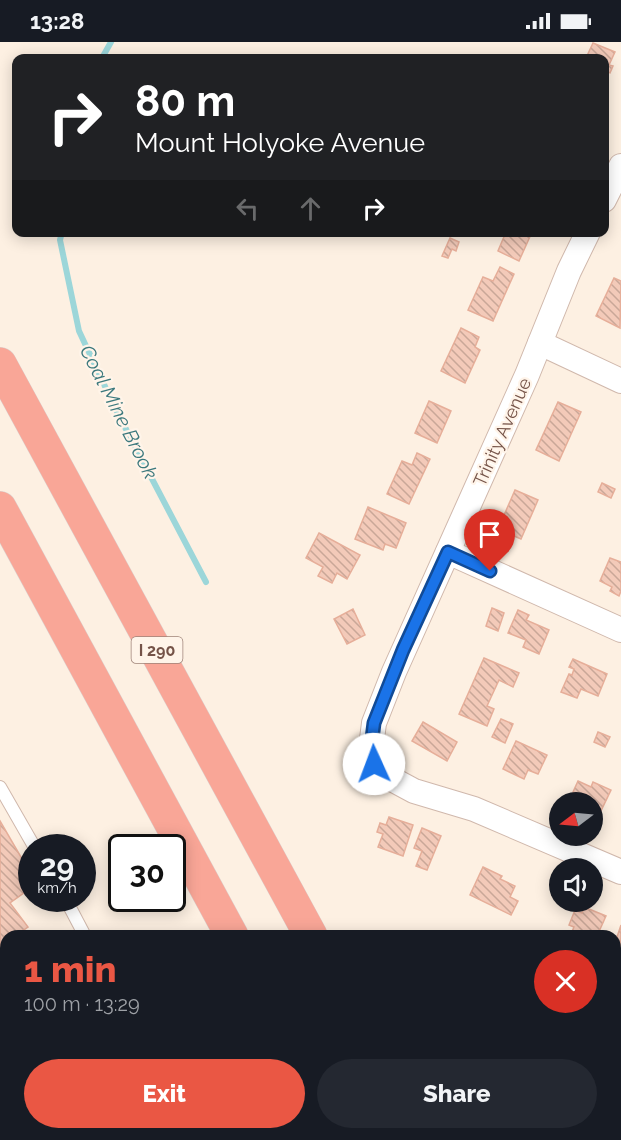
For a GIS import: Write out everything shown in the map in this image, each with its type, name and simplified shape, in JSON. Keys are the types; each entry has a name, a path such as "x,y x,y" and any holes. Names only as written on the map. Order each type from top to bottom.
{"highway":[{"name":"I 290","path":"0,364 308,930"},
{"path":"0,508 229,930"}],"street":[{"path":"609,190 621,166"},
{"name":"Trinity Avenue","path":"586,237 403,650 374,723 371,747 375,765 388,777 414,791 474,809 621,872"},
{"path":"540,343 621,381"},
{"path":"448,552 621,630"}],"lane":[{"path":"0,787 27,834"},
{"path":"72,912 82,930"}],"building":[{"path":"593,43 615,52 609,65 609,54 588,54"},
{"path":"504,237 530,237 519,261 498,251"},
{"path":"450,238 459,242 456,251 452,249 448,258 442,256"},
{"path":"500,267 514,274 493,321 468,310 483,277 493,281"},
{"path":"614,278 621,281 620,328 596,316"},
{"path":"461,328 479,337 475,347 480,350 465,383 441,371"},
{"path":"429,401 451,411 437,443 415,433"},
{"path":"558,402 581,412 559,461 536,450"},
{"path":"417,453 430,459 409,504 387,494 402,461 412,465"},
{"path":"602,483 615,489 611,498 598,492"},
{"path":"515,490 538,500 521,539 498,529"},
{"path":"368,507 406,523 396,548 385,544 383,550 355,539"},
{"path":"319,533 360,555 347,579 337,573 332,583 318,576 323,567 306,558"},
{"path":"610,558 621,562 619,596 610,591 612,587 600,581"},
{"path":"492,608 504,613 498,631 486,626"},
{"path":"353,609 365,635 347,644 334,619"},
{"path":"518,610 529,615 526,620 549,630 539,654 523,647 526,640 508,633"},
{"path":"484,658 519,673 513,687 499,680 487,706 494,709 487,726 459,714"},
{"path":"573,659 607,674 598,696 581,689 577,698 561,692 569,674 572,675 574,669 569,667"},
{"path":"501,719 513,724 505,743 492,737"},
{"path":"423,722 457,742 447,761 412,741"},
{"path":"598,732 610,737 605,747 594,742"},
{"path":"516,741 547,755 538,774 528,770 524,779 503,769"},
{"path":"578,781 591,787 593,782 611,790 603,807 603,792 573,792"},
{"path":"389,817 413,825 403,856 378,847 383,834 377,832 380,823 386,825"},
{"path":"0,821 18,852 18,897 10,903 28,927 24,930 0,930"},
{"path":"422,828 441,836 427,870 416,866 422,851 414,848"},
{"path":"483,867 502,876 500,879 515,886 510,897 518,901 511,915 470,895"},
{"path":"574,912 596,912 606,916 600,930 573,930 574,927 569,925"}],"waterway":[{"name":"Coal Mine Brook","path":"104,54 111,42"},
{"name":"Coal Mine Brook","path":"61,237 79,331 117,412 206,582"}],"route":[{"path":"374,764 371,756 374,723 403,650 448,552 490,571"}]}
